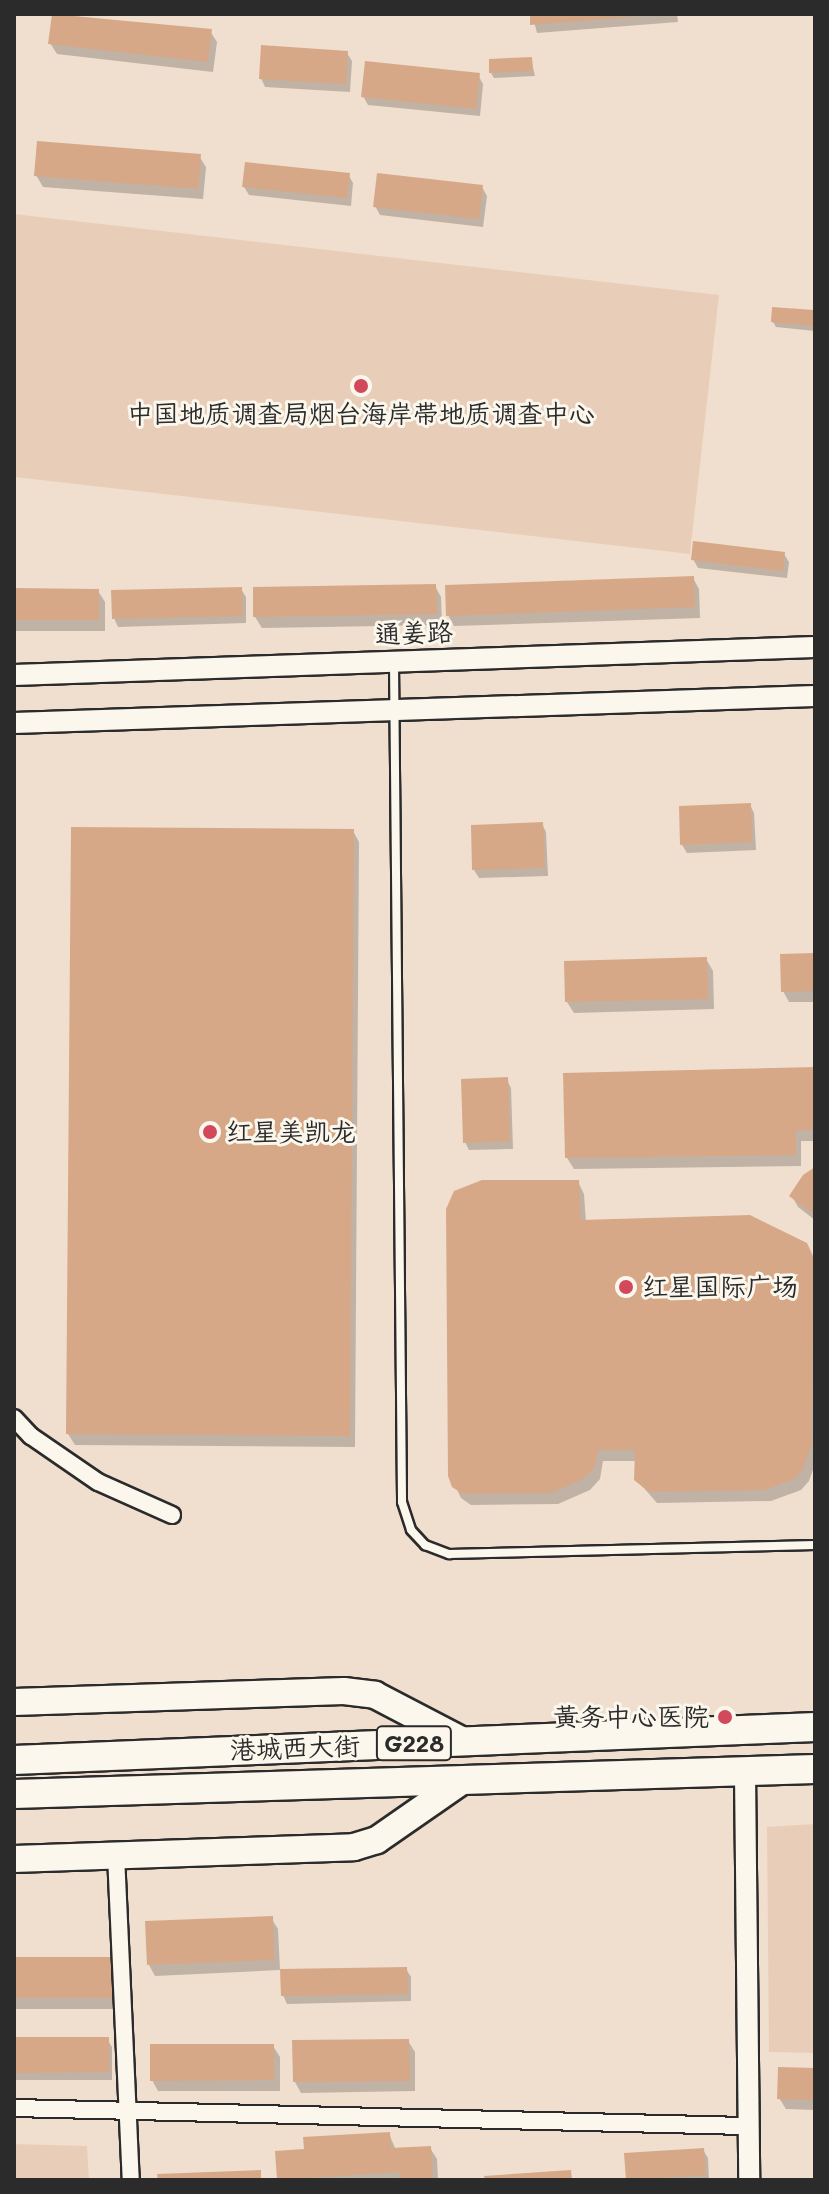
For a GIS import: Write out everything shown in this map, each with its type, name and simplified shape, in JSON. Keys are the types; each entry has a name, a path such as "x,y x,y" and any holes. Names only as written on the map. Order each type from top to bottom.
{"highway":[{"name":"港城西大街","path":"14,1760 808,1726"},
{"name":"港城西大街","path":"14,1794 815,1769"}],"main road":[{"path":"14,1702 344,1691 375,1695 463,1741"},
{"path":"14,1859 354,1847 377,1840 462,1781"}],"street":[{"name":"通姜路","path":"14,675 815,647"},
{"path":"14,723 815,696"},
{"path":"14,1418 31,1436 98,1482 172,1515"},
{"path":"745,1772 746,2126 749,2180"},
{"path":"116,1855 131,2180"},
{"path":"14,2108 746,2126"}],"lane":[{"path":"394,660 402,1502 411,1530 425,1545 449,1554 815,1545"}],"shaded area":[{"name":"中国地质调查局烟台海岸带地质调查中心","path":"14,214 719,295 690,554 14,477"},
{"path":"815,1824 815,2053 769,2052 767,1827"},
{"path":"14,2144 87,2146 89,2180 14,2180"}],"building":[{"path":"52,14 212,29 208,62 48,44"},
{"path":"530,14 642,14 642,16 530,25"},
{"path":"261,45 348,51 346,84 259,79"},
{"path":"532,57 533,71 489,73 489,59"},
{"path":"365,61 480,73 476,109 361,97"},
{"path":"37,141 201,154 198,189 34,176"},
{"path":"245,162 350,173 347,198 242,187"},
{"path":"377,173 483,185 479,219 373,207"},
{"path":"772,307 814,310 813,326 771,322"},
{"path":"693,541 785,552 783,571 691,560"},
{"path":"694,576 695,607 446,616 445,585"},
{"path":"436,584 437,614 253,617 253,587"},
{"path":"242,587 243,616 112,619 111,590"},
{"path":"14,588 99,589 99,620 14,620"},
{"path":"751,803 752,842 680,845 679,806"},
{"path":"543,822 545,868 472,870 471,825"},
{"name":"红星美凯龙","path":"71,827 354,829 350,1436 66,1434"},
{"path":"815,953 815,991 781,992 780,954"},
{"path":"707,957 708,999 565,1002 564,961"},
{"path":"815,1067 815,1130 796,1130 796,1155 565,1158 563,1073"},
{"path":"508,1077 510,1141 463,1143 461,1079"},
{"path":"815,1167 815,1215 789,1196 803,1175"},
{"path":"482,1180 579,1180 581,1220 750,1215 807,1243 813,1256 812,1445 803,1469 794,1479 764,1490 649,1492 634,1480 635,1450 598,1450 595,1467 583,1479 551,1493 463,1494 452,1487 448,1476 446,1209 454,1191"},
{"path":"273,1916 274,1960 147,1965 145,1921"},
{"path":"14,1957 112,1957 112,1998 14,1998"},
{"path":"407,1967 408,1994 281,1996 280,1969"},
{"path":"14,2037 109,2037 109,2072 14,2073"},
{"path":"409,2039 410,2081 293,2082 292,2040"},
{"path":"150,2044 274,2044 274,2080 150,2081"},
{"path":"778,2067 815,2068 815,2100 777,2099"},
{"path":"390,2132 391,2148 431,2146 433,2180 400,2180 399,2172 277,2180 275,2151 304,2149 303,2137"},
{"path":"704,2148 706,2175 626,2180 624,2153"},
{"path":"261,2170 261,2180 158,2180 157,2174"},
{"path":"571,2170 572,2180 485,2180 484,2176"}],"place":[{"name":"中国地质调查局烟台海岸带地质调查中心","path":"361,386"},
{"name":"红星美凯龙","path":"210,1132"},
{"name":"红星国际广场","path":"626,1287"},
{"name":"黄务中心医院","path":"725,1717"}]}
